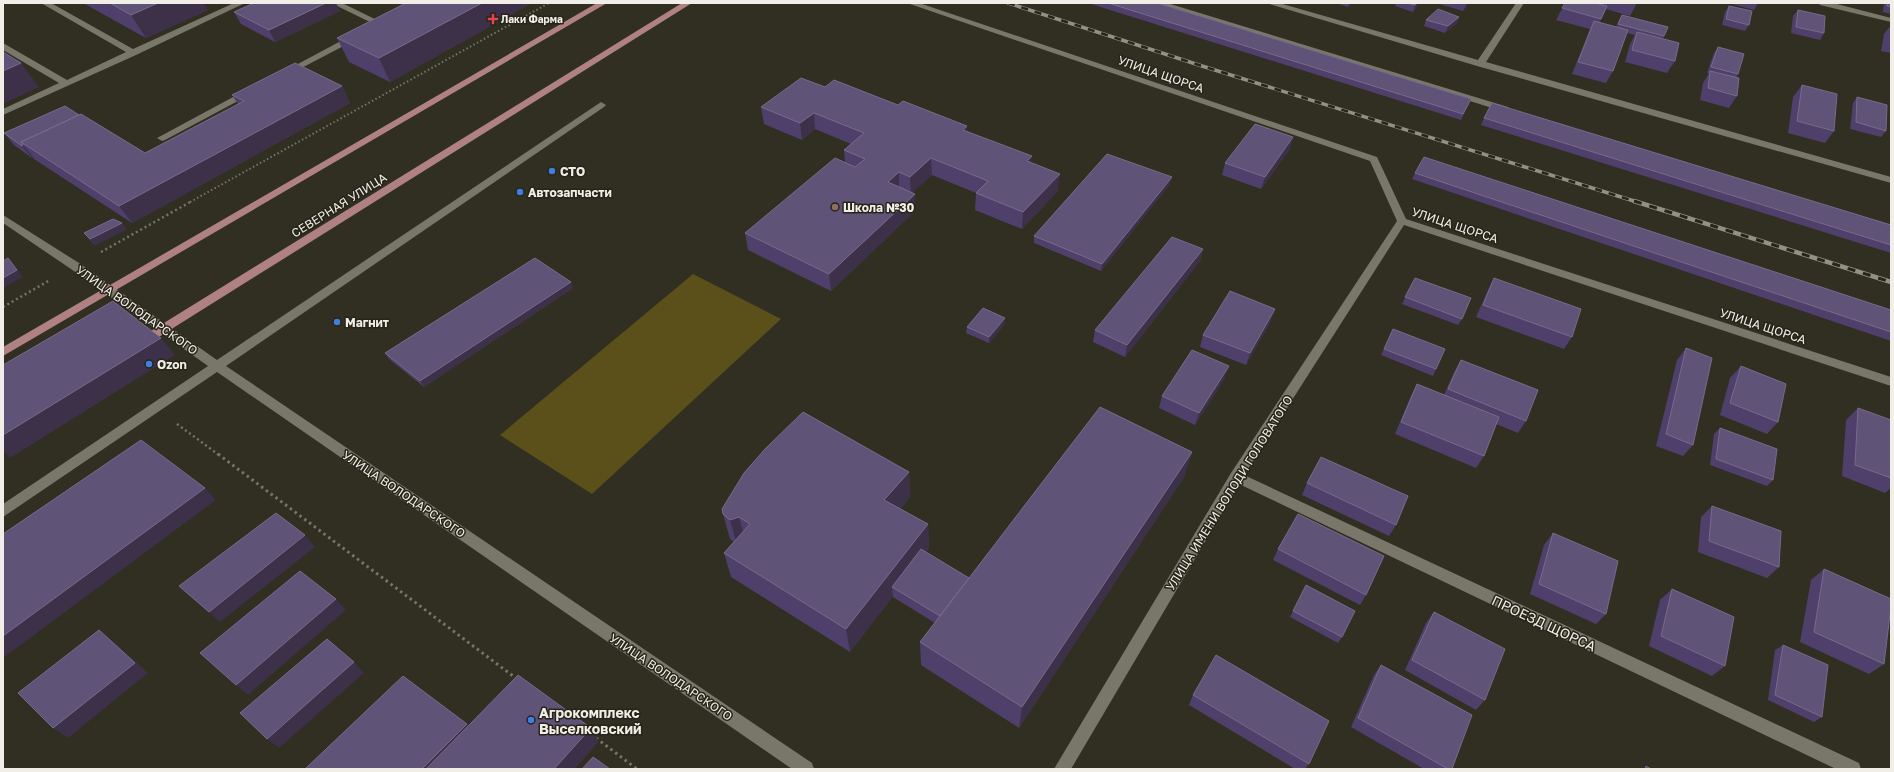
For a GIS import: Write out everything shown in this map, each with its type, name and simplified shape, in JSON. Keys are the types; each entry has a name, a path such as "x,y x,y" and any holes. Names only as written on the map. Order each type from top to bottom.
{"main road":[{"path":"3,352 603,3"},
{"name":"СЕВЕРНАЯ УЛИЦА","path":"132,348 688,3"}],"street":[{"path":"45,3 133,52"},
{"path":"3,112 241,3"},
{"path":"274,79 376,25 335,3"},
{"name":"УЛИЦА ЩОРСА","path":"911,3 1374,159 1402,221 1891,382"},
{"path":"1158,3 1514,112"},
{"path":"1270,3 1891,180"},
{"path":"1480,64 1520,3"},
{"path":"1823,3 1891,20"},
{"path":"3,46 66,83"},
{"path":"162,138 253,90"},
{"path":"3,511 601,105"},
{"name":"УЛИЦА ВОЛОДАРСКОГО","path":"3,218 806,769"},
{"name":"УЛИЦА ИМЕНИ ВОЛОДИ ГОЛОВАТОГО","path":"1062,769 1236,477 1402,221"},
{"name":"ПРОЕЗД ЩОРСА","path":"1236,477 1853,769"}],"path":[{"path":"3,307 548,3"},
{"path":"154,408 523,684"},
{"path":"593,736 637,769"}],"shaded area":[{"path":"693,274 781,319 592,494 500,435"}],"building":[{"path":"110,3 158,3 131,15"},
{"path":"254,3 326,3 269,30 234,12"},
{"path":"406,3 482,3 379,58 337,38"},
{"path":"1108,3 1157,3 1471,99 1463,114"},
{"path":"1565,3 1595,3 1607,6 1601,19 1562,8"},
{"path":"1888,3 1891,3 1891,7 1887,6"},
{"path":"1729,6 1752,11 1749,25 1726,19"},
{"path":"1438,9 1459,17 1448,26 1426,20"},
{"path":"1798,10 1825,16 1824,33 1796,27"},
{"path":"1622,15 1668,27 1664,36 1618,24"},
{"path":"1594,21 1628,30 1613,71 1578,62"},
{"path":"1637,32 1679,43 1675,61 1632,50"},
{"path":"1718,47 1744,54 1738,74 1711,67"},
{"path":"3,52 21,63 3,71"},
{"path":"295,63 342,86 119,206 21,142 81,114 145,153 244,101 232,95"},
{"path":"1710,71 1739,78 1737,96 1708,88"},
{"path":"801,78 825,87 834,80 898,105 903,101 967,126 963,130 1032,156 1027,161 1060,174 1023,212 976,193 988,181 931,158 910,177 899,172 888,182 915,194 829,274 745,233 835,158 855,167 865,159 844,150 864,133 814,113 800,123 761,107"},
{"path":"1802,85 1837,94 1834,131 1797,121"},
{"path":"1857,97 1887,105 1886,131 1856,122"},
{"path":"1492,103 1891,225 1891,245 1484,118"},
{"path":"65,106 79,115 21,142 23,145 22,146 4,133"},
{"path":"1255,124 1293,137 1265,177 1225,163"},
{"path":"1107,154 1172,177 1102,264 1034,236"},
{"path":"1424,157 1891,310 1891,332 1415,173"},
{"path":"113,219 122,223 90,239 84,233"},
{"path":"1172,237 1203,249 1127,345 1095,330"},
{"path":"8,258 17,270 3,278 3,261"},
{"path":"535,258 571,282 420,381 385,353"},
{"path":"1415,278 1471,298 1462,319 1405,297"},
{"path":"1494,278 1581,309 1572,337 1483,305"},
{"path":"1230,291 1275,309 1250,353 1203,335"},
{"path":"113,301 161,338 3,435 3,365"},
{"path":"983,308 1005,318 989,337 967,327"},
{"path":"1393,329 1445,349 1436,369 1384,349"},
{"path":"1686,348 1712,358 1693,445 1666,434"},
{"path":"1192,350 1229,366 1199,413 1162,396"},
{"path":"1461,360 1538,390 1526,421 1448,389"},
{"path":"1741,366 1786,384 1778,422 1730,403"},
{"path":"1417,384 1499,417 1484,456 1401,422"},
{"path":"1100,407 1192,452 1022,707 920,642"},
{"path":"1858,408 1891,420 1891,478 1855,465"},
{"path":"803,412 909,472 884,500 928,524 846,629 724,553 750,524 739,517 730,520 723,514 722,509 744,473 765,449"},
{"path":"1720,428 1777,449 1773,480 1716,459"},
{"path":"141,440 205,488 3,636 3,534"},
{"path":"1321,457 1408,496 1396,525 1307,483"},
{"path":"1712,506 1781,531 1779,567 1709,541"},
{"path":"276,513 305,535 209,612 179,586"},
{"path":"1298,514 1384,556 1366,595 1278,549"},
{"path":"1553,533 1618,561 1606,614 1539,584"},
{"path":"921,549 969,578 940,616 892,587"},
{"path":"1824,569 1891,599 1884,664 1814,632"},
{"path":"300,571 336,599 236,685 200,653"},
{"path":"1306,585 1355,611 1342,637 1293,611"},
{"path":"1672,589 1734,617 1725,666 1661,636"},
{"path":"1434,612 1505,649 1485,700 1412,660"},
{"path":"99,630 135,663 53,728 18,693"},
{"path":"327,639 354,662 267,739 240,713"},
{"path":"1783,645 1828,665 1822,717 1775,695"},
{"path":"1216,655 1329,721 1309,764 1193,695"},
{"path":"1381,665 1472,715 1452,769 1448,769 1358,718"},
{"path":"518,675 591,728 554,769 426,769"},
{"path":"403,676 467,724 422,769 305,769"},
{"path":"593,757 610,769 582,769"}],"railway":[{"path":"1008,3 1202,66 1637,202"},
{"path":"1634,201 1891,282"}],"place":[{"name":"Лаки Фарма","path":"493,19"},
{"name":"СТО","path":"552,171"},
{"name":"Автозапчасти","path":"520,192"},
{"name":"Школа №30","path":"835,207"},
{"name":"Магнит","path":"337,322"},
{"name":"Ozon","path":"149,364"},
{"name":"Агрокомплекс Выселковский","path":"531,720"}]}
